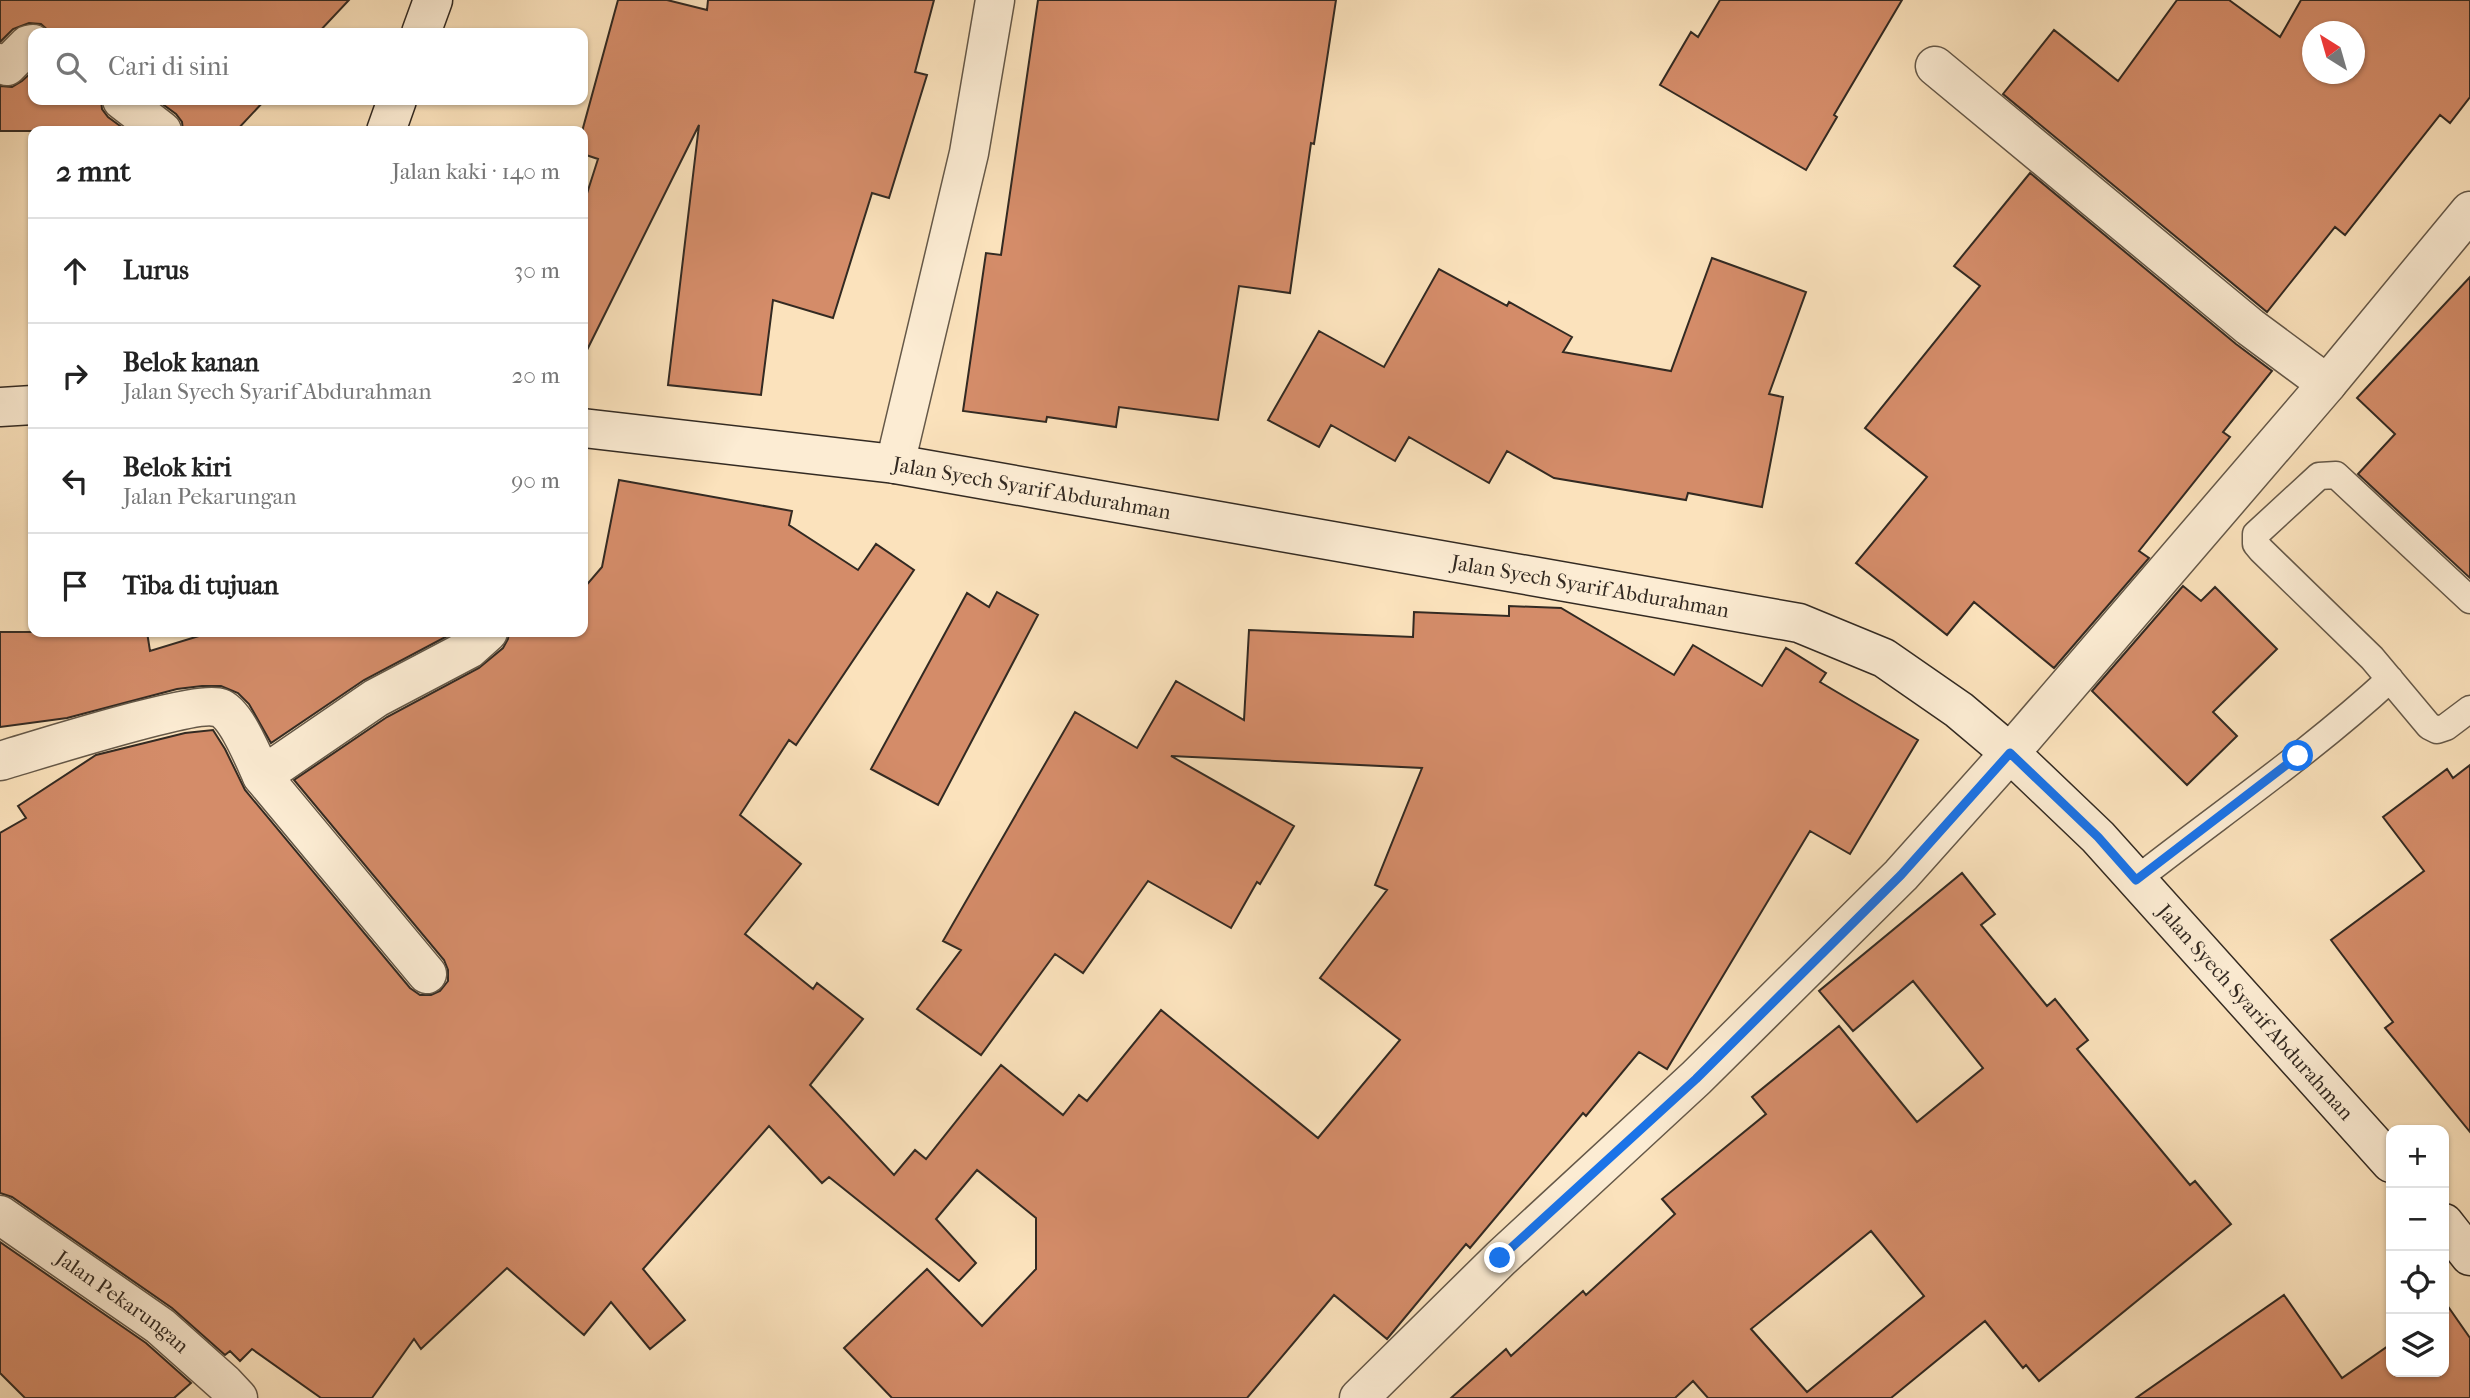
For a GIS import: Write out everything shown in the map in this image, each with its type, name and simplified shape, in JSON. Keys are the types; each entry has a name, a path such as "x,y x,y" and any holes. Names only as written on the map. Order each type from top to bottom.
{"street":[{"path":"423,28 433,0"},
{"path":"895,464 969,153 995,0"},
{"path":"0,63 7,66 28,45"},
{"path":"1935,66 2250,327 2327,384"},
{"path":"128,105 156,126"},
{"path":"388,126 395,105"},
{"path":"1359,1398 1500,1258 1696,1079 1901,875 2010,753 2327,384 2470,211"},
{"path":"0,407 28,405"},
{"name":"Jalan Syech Syarif Abdurahman","path":"588,429 895,464 1799,623 1884,658 1959,710 2010,753 2098,837 2386,1157"},
{"path":"262,776 376,698 469,649 482,637"},
{"path":"0,761 179,710 219,707 228,712 237,726 262,776 427,974"},
{"name":"Jalan Pekarungan","path":"1,1218 160,1326 238,1398"},
{"path":"2449,1229 2470,1256"}],"lane":[{"path":"2470,600 2336,475 2319,476 2256,534 2256,544 2261,550 2372,658 2430,726 2437,730 2446,727 2470,709"},
{"path":"2136,880 2298,756 2390,679"}],"building":[{"path":"0,0 349,0 323,28 45,28 41,24 29,23 13,29 0,42"},
{"path":"618,0 667,0 707,10 708,0 934,0 915,72 927,75 889,198 872,193 833,318 773,300 761,395 668,385 699,125 588,348 588,190 598,159 588,156 588,126 584,126"},
{"path":"1038,0 1336,0 1314,144 1311,143 1290,293 1239,286 1218,420 1119,407 1116,427 1047,417 1046,422 963,411 986,253 1001,255"},
{"path":"1720,0 1902,0 1834,115 1837,117 1806,170 1660,85 1691,32 1698,37"},
{"path":"2177,0 2229,0 2280,37 2301,0 2470,0 2470,97 2450,123 2440,115 2345,235 2335,227 2267,312 2003,94 2054,30 2118,81"},
{"path":"28,76 28,105 102,105 108,117 120,126 28,126 28,131 0,131 0,86 12,87"},
{"path":"164,105 260,105 241,126 182,126 176,114"},
{"path":"2030,173 2272,371 2223,432 2230,437 2139,551 2149,558 2054,668 1974,602 1947,635 1856,563 1927,477 1865,428 1980,286 1954,266"},
{"path":"1712,258 1806,292 1769,394 1783,397 1762,507 1688,493 1686,500 1554,478 1507,451 1489,483 1409,437 1395,461 1331,425 1319,447 1268,420 1319,331 1384,367 1439,269 1507,306 1509,302 1572,337 1563,352 1671,371"},
{"path":"2470,277 2470,578 2358,474 2395,434 2357,398"},
{"path":"619,480 792,511 789,525 858,570 876,544 914,570 796,745 789,740 740,815 801,864 745,934 813,989 817,983 863,1019 810,1085 894,1175 915,1150 926,1159 1001,1065 1063,1115 1079,1095 1087,1101 1161,1010 1318,1138 1400,1040 1320,978 1387,890 1375,885 1422,768 1171,756 1294,826 1231,928 1148,881 1083,973 1055,954 981,1055 917,1009 961,950 943,941 1075,712 1137,748 1176,681 1244,720 1249,630 1413,637 1414,612 1509,616 1509,606 1561,608 1674,675 1693,645 1762,686 1786,648 1826,673 1820,682 1918,740 1850,854 1810,831 1667,1069 1639,1052 1586,1116 1583,1113 1470,1248 1466,1244 1387,1339 1334,1295 1247,1398 892,1398 844,1348 927,1269 982,1326 1036,1269 1036,1218 977,1170 936,1219 976,1263 959,1281 829,1177 822,1183 769,1126 643,1269 685,1320 650,1349 611,1302 584,1335 507,1268 421,1349 414,1339 372,1398 321,1398 252,1349 240,1361 230,1351 225,1355 172,1308 12,1197 0,1193 0,833 26,818 18,806 96,755 185,733 213,730 245,790 410,988 420,995 431,995 440,991 448,981 444,960 294,780 387,717 479,668 503,648 508,637 588,637 588,583 602,567"},
{"path":"2183,586 2201,601 2215,587 2277,649 2213,712 2237,736 2187,785 2092,691"},
{"path":"997,592 1038,615 938,805 871,769 967,593 989,607"},
{"path":"0,632 28,632 28,637 148,637 150,651 196,637 446,637 364,680 271,743 249,704 238,693 221,686 177,689 67,718 0,727"},
{"path":"2470,765 2470,1132 2385,1028 2393,1022 2331,940 2424,871 2383,817 2447,769 2453,778"},
{"path":"1962,873 1995,914 1981,925 2047,1006 2055,999 2088,1040 2077,1049 2190,1185 2195,1181 2231,1224 2039,1381 2026,1365 2023,1368 1985,1321 1891,1398 1708,1398 1693,1381 1675,1398 1451,1398 1506,1349 1511,1356 1583,1291 1586,1295 1675,1214 1662,1199 1766,1114 1752,1097 1839,1026 1917,1122 1983,1068 1913,981 1853,1031 1819,991","holes":["1871,1231 1924,1296 1807,1392 1751,1329"]},
{"path":"0,1242 146,1343 191,1383 174,1398 25,1398 0,1373"},
{"path":"2284,1295 2342,1378 2386,1347 2386,1377 2449,1377 2449,1308 2470,1338 2470,1398 2136,1398"}],"route":[{"path":"1500,1258 1696,1079 1901,875 2010,753 2098,837 2136,880 2298,756"}]}
